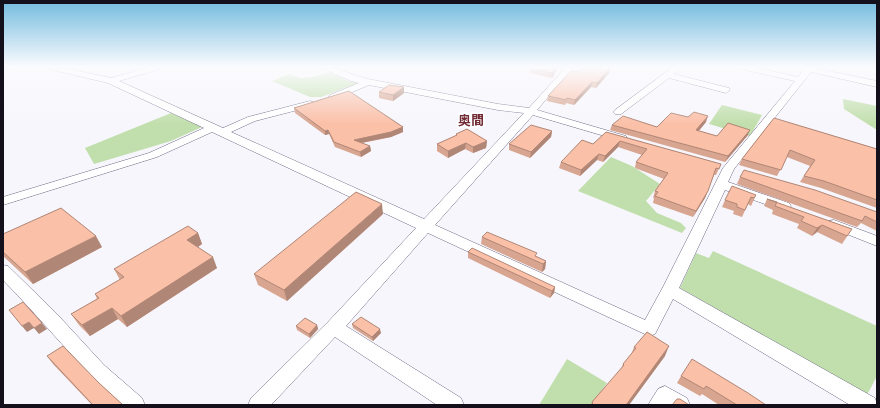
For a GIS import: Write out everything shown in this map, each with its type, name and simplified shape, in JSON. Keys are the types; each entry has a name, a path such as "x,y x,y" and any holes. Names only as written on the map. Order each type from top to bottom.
{"street":[{"path":"122,86 649,329 670,290 721,184 725,167 796,86"},
{"path":"3,201 153,155 217,130 252,119 338,96 359,86"},
{"path":"389,86 498,107 531,111 630,141"},
{"path":"258,405 334,327 553,86"},
{"path":"618,112 652,86"},
{"path":"710,86 726,90"},
{"path":"725,167 744,172"},
{"path":"721,184 798,210"},
{"path":"819,218 877,241"},
{"path":"3,270 51,319 97,371 135,405"},
{"path":"670,290 868,405"},
{"path":"334,327 454,405"},
{"path":"658,405 665,394 680,405"}],"green space":[{"path":"284,86 350,86 321,97 310,97"},
{"path":"843,99 877,106 877,130 844,109"},
{"path":"722,105 762,115 750,136 709,124"},
{"path":"171,113 202,127 171,141 94,164 85,148"},
{"path":"611,157 632,166 660,184 646,201 657,213 681,223 686,228 682,233 578,191"},
{"path":"713,251 877,326 877,376 867,395 680,288 696,253 709,258"},
{"path":"567,359 607,383 591,405 539,405"}],"building":[{"path":"388,86 404,87 393,95 379,92"},
{"path":"557,86 588,86 575,100 567,98 566,100 548,96"},
{"path":"349,91 403,127 391,132 354,140 370,146 360,152 334,142 328,130 325,131 294,108"},
{"path":"694,112 708,116 696,130 717,136 728,123 750,130 728,156 612,125 623,116 657,127 671,113 688,117"},
{"path":"774,118 877,149 877,200 824,181 804,176 815,160 790,150 781,170 742,159"},
{"path":"531,125 552,131 531,152 509,144"},
{"path":"467,129 487,141 473,147 466,143 448,151 437,144 457,135 456,134"},
{"path":"606,132 721,164 719,169 716,168 708,191 696,211 655,196 658,192 655,191 668,173 636,162 647,149 620,141 605,156 599,154 581,170 561,162 582,140 593,144"},
{"path":"744,170 815,190 877,212 877,222 865,216 862,221 740,177"},
{"path":"732,186 756,195 754,198 751,197 745,210 737,207 737,204 725,200"},
{"path":"356,192 382,204 284,290 254,274"},
{"path":"777,202 852,229 847,236 822,225 817,228 801,221 804,217 775,206"},
{"path":"61,208 96,236 25,272 3,252 3,234"},
{"path":"188,226 198,233 187,240 213,257 121,316 112,308 82,325 71,314 99,298 95,294 124,277 114,269"},
{"path":"487,232 537,253 535,256 546,261 543,264 482,237"},
{"path":"472,248 555,287 552,291 468,252"},
{"path":"23,302 42,323 34,328 29,322 22,326 9,310"},
{"path":"361,317 380,329 372,337 352,324"},
{"path":"305,318 317,325 309,334 296,326"},
{"path":"647,332 669,346 626,405 593,405 592,402 624,365 623,364 636,348 634,347"},
{"path":"63,346 123,405 93,405 47,356"},
{"path":"692,359 766,405 737,405 706,386 704,389 681,376"},
{"path":"677,399 680,399 689,405 672,405"}],"district":[{"name":"奥間","path":"471,120"}]}
